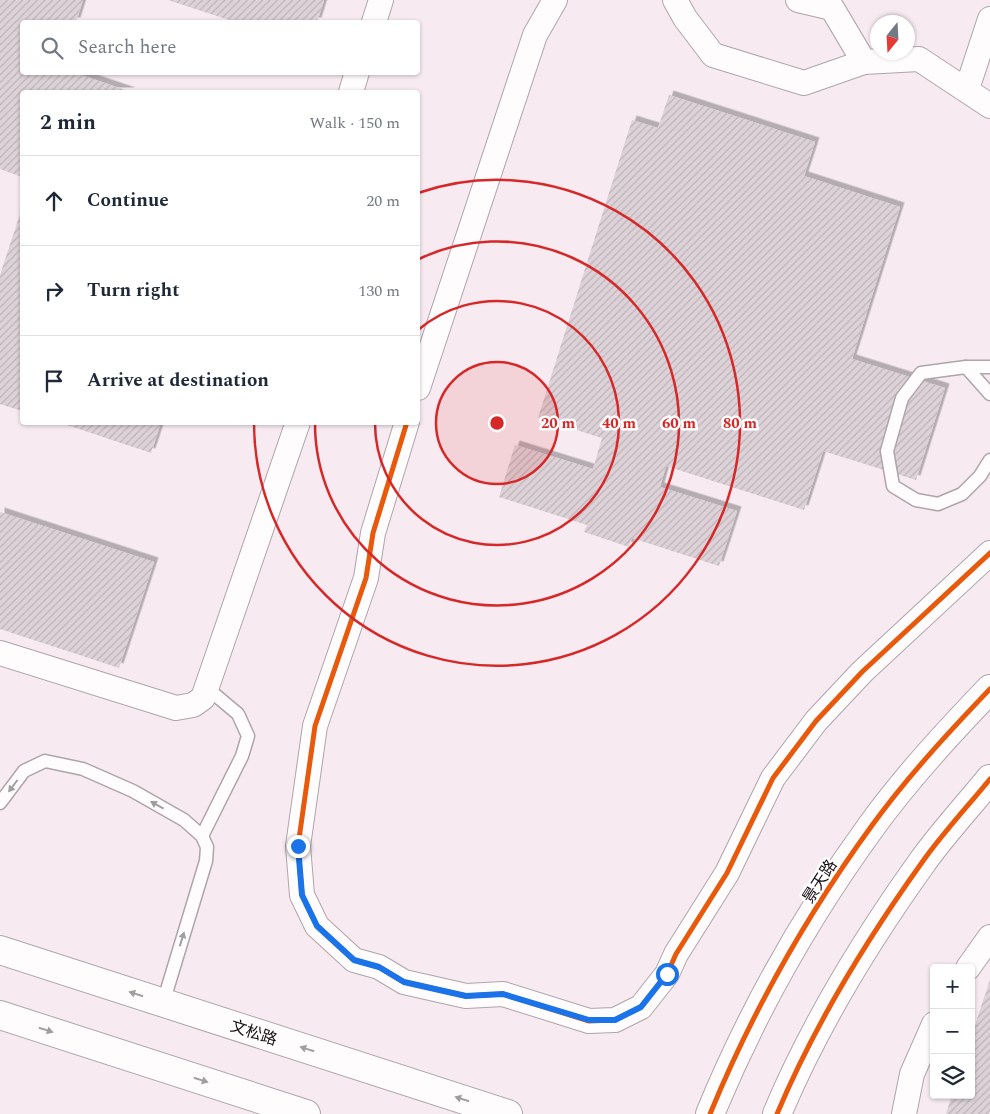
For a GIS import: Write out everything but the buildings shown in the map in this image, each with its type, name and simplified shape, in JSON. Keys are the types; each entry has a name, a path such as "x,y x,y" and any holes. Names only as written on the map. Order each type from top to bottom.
{"street":[{"path":"375,20 381,0"},
{"path":"420,382 535,35 555,0"},
{"path":"675,0 685,18 713,55 804,83 864,62 919,59 990,106"},
{"path":"798,0 832,8 864,62"},
{"path":"967,89 990,19"},
{"path":"352,90 356,75"},
{"path":"0,653 176,708 193,705 204,698 297,425"},
{"path":"406,425 373,533 366,578 315,726 298,846 302,895 317,926 354,960 379,967 404,982 466,996 503,994 589,1020 615,1020 641,1007 667,974 676,954 727,873 773,778 816,721 862,672 990,553"},
{"name":"景天路","path":"710,1114 730,1064 768,991 820,901 873,823 944,737 990,690"},
{"path":"777,1114 786,1091 823,1021 873,934 924,860 990,779"},
{"path":"971,964 990,937"},
{"name":"文松路","path":"0,950 508,1114"},
{"path":"0,1015 306,1114"},
{"path":"904,1114 912,1074 930,1033"}],"lane":[{"path":"990,367 966,367 921,373 902,398 887,451 893,486 916,500 938,504 962,494 980,476 990,460"},
{"path":"966,367 990,394"},
{"path":"202,836 242,756 248,736 238,714 207,688"},
{"path":"0,803 24,771 45,761 83,769 133,791 184,820 202,836 207,847 206,861 163,1003"}],"cycle path":[{"path":"406,425 373,533 366,578 315,726 298,846 302,895 317,926 354,960 379,967 404,982 466,996 503,994 589,1021 615,1020 641,1007 667,974 676,954 727,873 773,778 816,721 862,672 990,553"},
{"path":"710,1114 744,1038 783,964 849,858 900,789 990,689"},
{"path":"777,1114 808,1048 862,952 931,851 990,779"}],"route":[{"path":"298,846 302,895 317,926 354,960 379,967 404,982 466,996 503,994 589,1020 615,1020 641,1007 667,974"}]}
